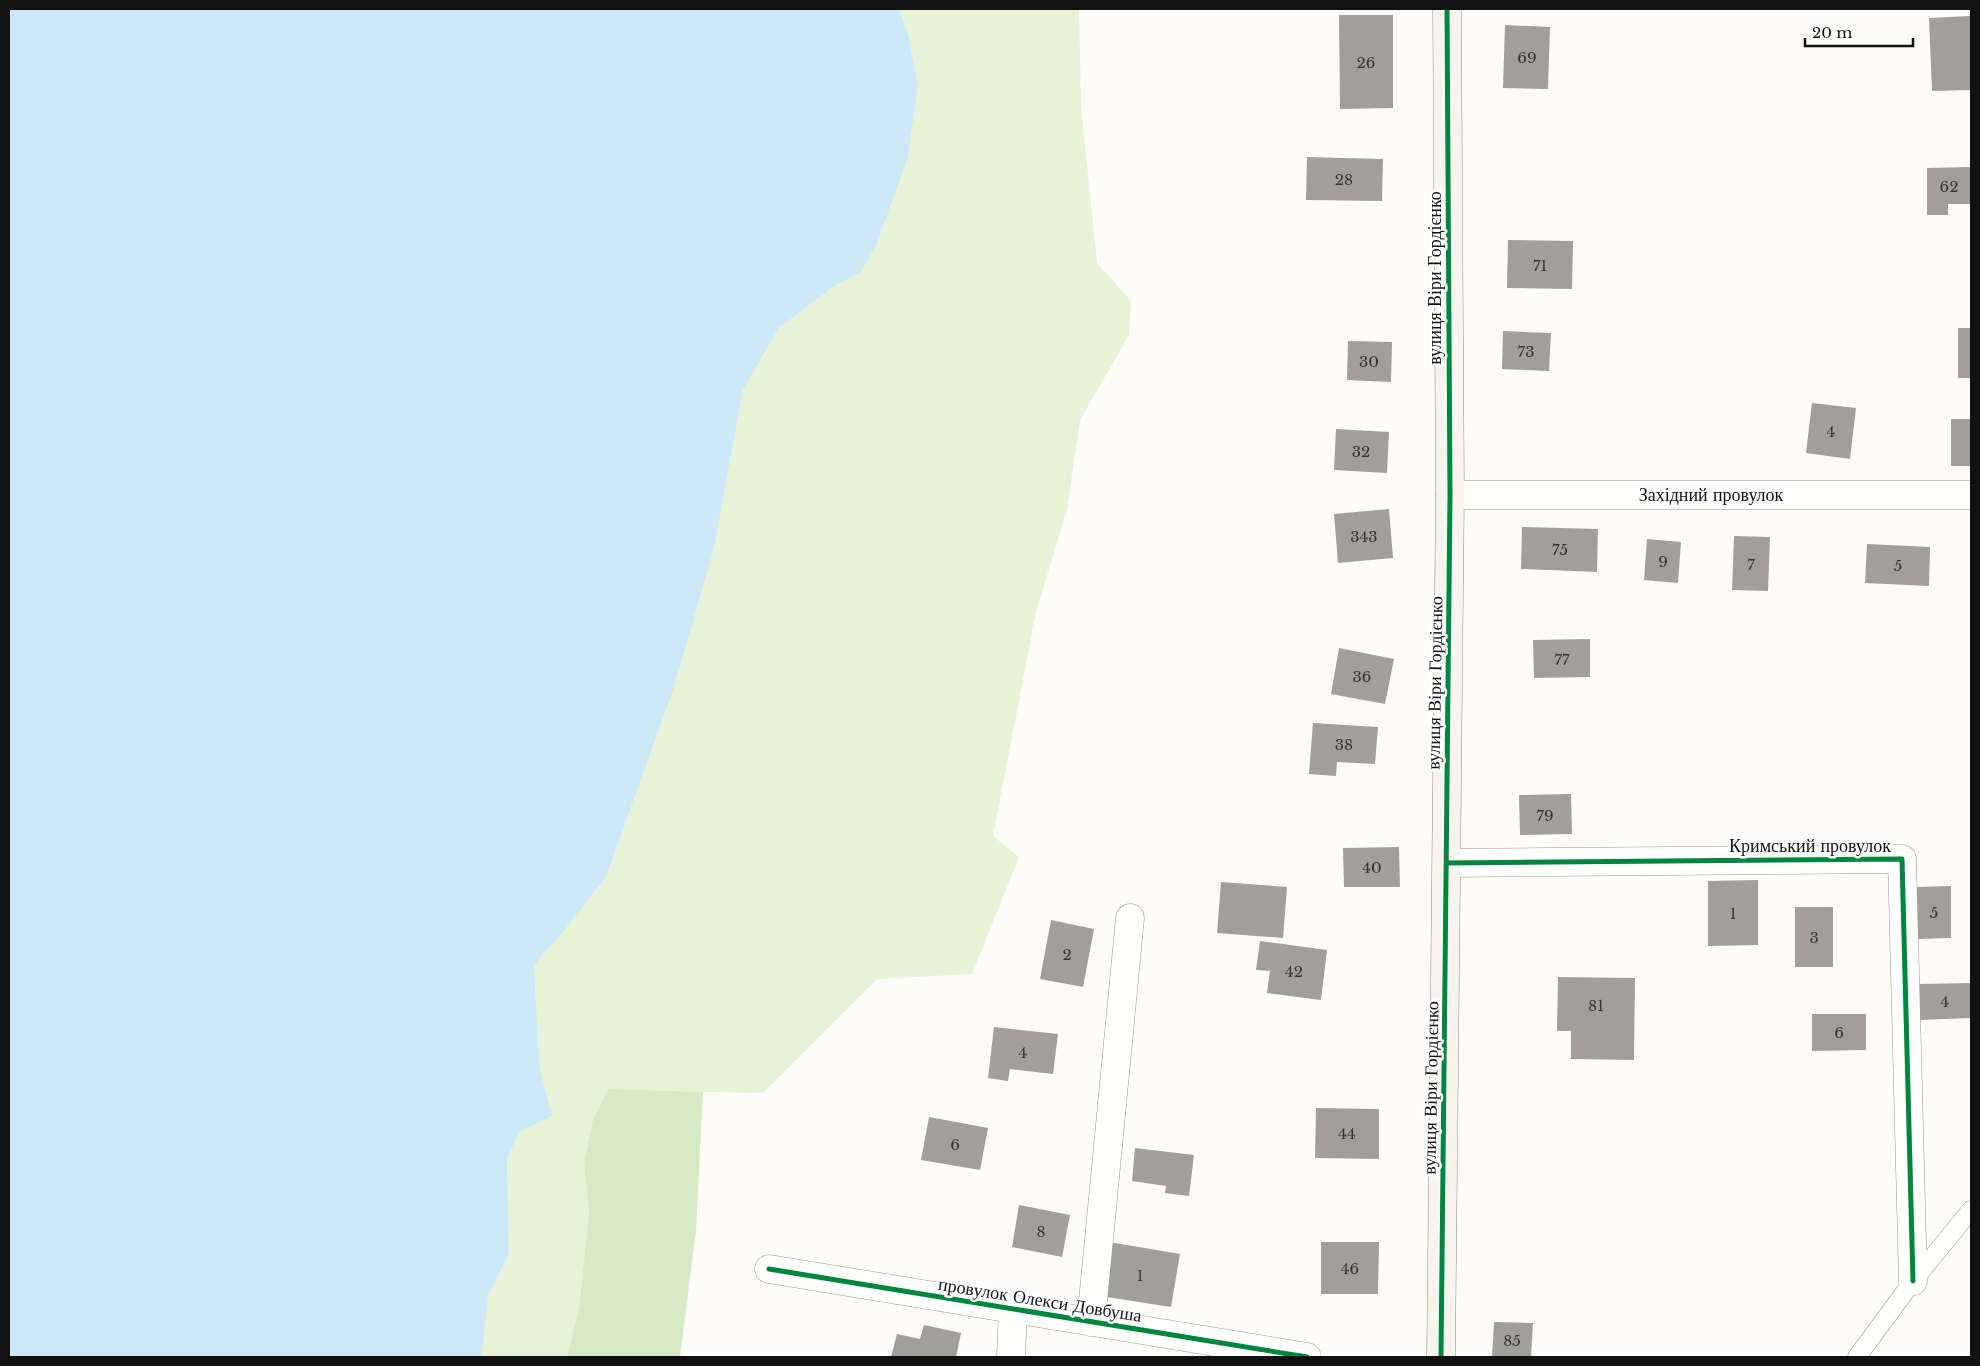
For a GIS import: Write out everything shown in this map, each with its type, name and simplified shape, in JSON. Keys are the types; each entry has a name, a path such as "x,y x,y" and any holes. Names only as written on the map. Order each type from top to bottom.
{"street":[{"name":"вулиця Віри Гордієнко","path":"1442,1357 1450,495 1447,9"},
{"name":"Західний провулок","path":"1450,495 1971,496"},
{"name":"Кримський провулок","path":"1447,863 1902,859 1913,1281"},
{"name":"провулок Олекси Довбуша","path":"1091,1322 1130,918"},
{"name":"провулок Олекси Довбуша","path":"769,1269 1307,1357"},
{"path":"1011,1357 1013,1309"}],"lane":[{"path":"1857,1357 1913,1281 1971,1210"}],"green space":[{"path":"899,9 1079,9 1081,105 1097,263 1131,301 1129,335 1080,420 1067,510 1036,612 993,836 1019,857 972,974 877,979 763,1093 608,1090 593,1119 584,1162 589,1213 579,1308 567,1357 482,1357 488,1297 509,1253 507,1159 518,1132 551,1116 540,1070 534,967 543,953 556,941 606,877 673,691 714,549 743,390 779,328 836,285 861,272 876,246 908,158 918,86 908,33"},
{"path":"608,1089 703,1092 696,1231 680,1357 567,1357 579,1308 589,1213 584,1162 593,1119"}],"water":[{"path":"9,9 899,9 908,33 918,86 908,158 876,246 861,272 836,285 779,328 743,390 714,549 673,691 606,877 556,941 543,953 534,967 540,1070 552,1116 519,1132 507,1159 509,1253 488,1297 482,1357 9,1357"}],"building":[{"path":"1339,15 1393,15 1393,108 1340,109"},
{"path":"1971,16 1971,90 1932,91 1929,18"},
{"path":"1505,25 1550,27 1548,89 1503,88"},
{"path":"1307,157 1383,159 1382,201 1306,200"},
{"path":"1971,167 1971,204 1948,204 1948,215 1927,215 1927,168"},
{"path":"1508,240 1573,241 1572,289 1507,288"},
{"path":"1958,328 1971,328 1971,378 1958,378"},
{"path":"1503,331 1551,333 1549,371 1502,369"},
{"path":"1348,341 1392,342 1391,382 1347,380"},
{"path":"1812,403 1856,408 1850,459 1806,453"},
{"path":"1951,419 1971,419 1971,466 1951,466"},
{"path":"1336,429 1389,432 1387,473 1334,470"},
{"path":"1389,509 1393,558 1338,563 1334,514"},
{"path":"1522,527 1598,529 1597,572 1521,569"},
{"path":"1734,536 1770,537 1768,591 1732,590"},
{"path":"1647,539 1681,542 1678,583 1644,580"},
{"path":"1867,544 1930,547 1929,586 1865,583"},
{"path":"1590,639 1590,677 1534,678 1533,640"},
{"path":"1339,648 1394,659 1385,704 1331,694"},
{"path":"1313,723 1378,727 1375,764 1337,762 1336,776 1309,774"},
{"path":"1571,794 1572,834 1520,835 1519,795"},
{"path":"1399,847 1400,887 1344,887 1343,848"},
{"path":"1758,880 1758,945 1708,946 1708,881"},
{"path":"1221,882 1287,887 1283,938 1217,933"},
{"path":"1951,886 1951,938 1918,939 1916,887"},
{"path":"1795,907 1833,907 1833,967 1795,967"},
{"path":"1051,920 1094,929 1083,987 1040,979"},
{"path":"1260,941 1327,950 1321,1000 1267,993 1270,971 1256,970"},
{"path":"1558,977 1635,978 1634,1060 1571,1059 1571,1031 1557,1031"},
{"path":"1971,983 1971,1018 1920,1020 1919,984"},
{"path":"1812,1014 1866,1014 1866,1050 1812,1051"},
{"path":"994,1027 1058,1034 1053,1074 1010,1069 1008,1081 988,1078"},
{"path":"1316,1108 1379,1109 1379,1159 1315,1158"},
{"path":"929,1117 988,1128 980,1170 921,1160"},
{"path":"1135,1148 1194,1155 1189,1196 1165,1193 1166,1186 1132,1181"},
{"path":"1019,1205 1070,1215 1062,1257 1012,1247"},
{"path":"1109,1242 1180,1254 1171,1307 1100,1296"},
{"path":"1321,1242 1379,1242 1378,1294 1321,1294"},
{"path":"1494,1322 1533,1323 1531,1357 1492,1357"},
{"path":"924,1325 961,1333 956,1357 891,1357 897,1334 920,1339"}],"cycle path":[{"path":"1441,1357 1450,495 1447,9"},
{"path":"1447,863 1902,859 1913,1281"},
{"path":"769,1269 1307,1357"}]}
